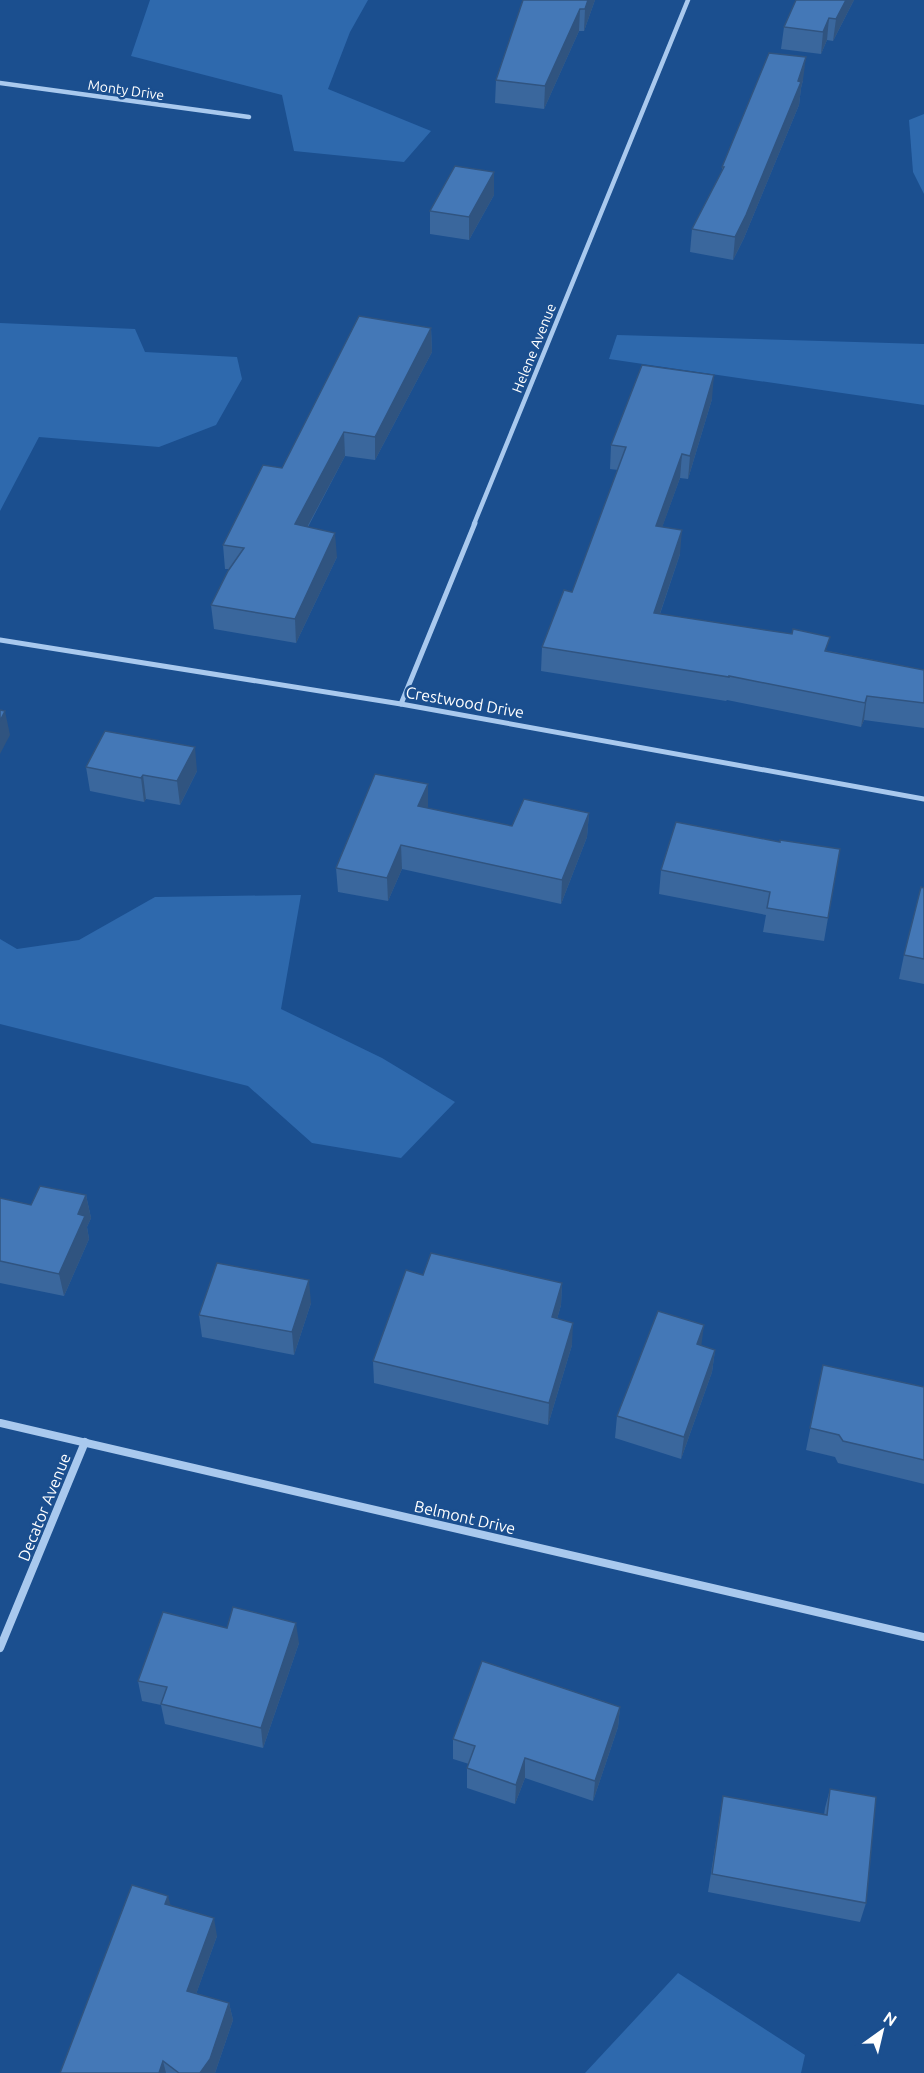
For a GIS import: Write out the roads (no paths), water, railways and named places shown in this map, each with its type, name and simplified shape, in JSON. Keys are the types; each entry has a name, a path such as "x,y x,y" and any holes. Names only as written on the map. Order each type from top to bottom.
{"street":[{"name":"Helene Avenue","path":"401,704 688,0"},
{"name":"Monty Drive","path":"0,83 249,117"},
{"name":"Crestwood Drive","path":"0,640 401,704 924,799"},
{"name":"Belmont Drive","path":"0,1423 924,1637"},
{"name":"Decator Avenue","path":"0,1648 85,1442"}]}
